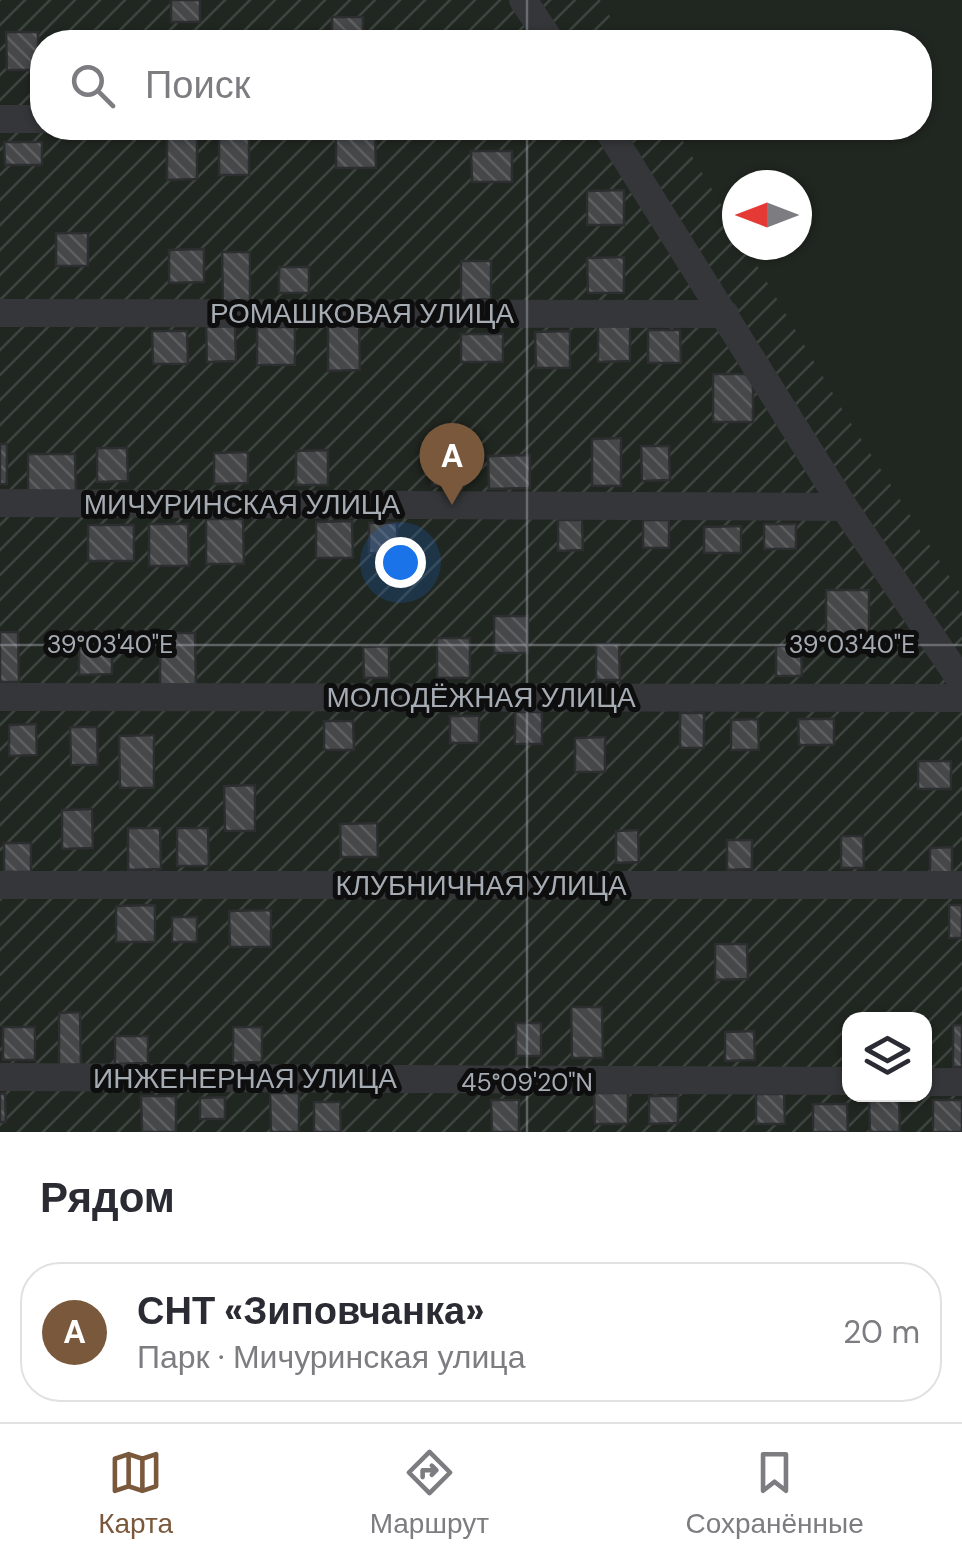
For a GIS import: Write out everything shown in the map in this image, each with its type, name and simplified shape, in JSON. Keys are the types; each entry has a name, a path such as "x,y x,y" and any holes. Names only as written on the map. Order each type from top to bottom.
{"street":[{"path":"524,0 543,30"},
{"path":"0,119 30,119"},
{"path":"615,140 844,507 962,682"},
{"name":"РОМАШКОВАЯ УЛИЦА","path":"0,312 724,314"},
{"name":"МИЧУРИНСКАЯ УЛИЦА","path":"0,503 844,507"},
{"name":"МОЛОДЁЖНАЯ УЛИЦА","path":"0,697 962,698"},
{"name":"КЛУБНИЧНАЯ УЛИЦА","path":"0,885 962,885"},
{"name":"ИНЖЕНЕРНАЯ УЛИЦА","path":"0,1077 842,1081"},
{"path":"932,1082 962,1082"}],"shaded area":[{"path":"0,0 600,0 618,30 30,30 30,140 682,140 722,206 722,260 754,260 845,414 962,596 962,1132 0,1132"},
{"path":"575,0 962,0 962,624 736,260 812,260 812,170 722,170 722,238 661,140 932,140 932,30 594,30"}],"building":[{"path":"171,0 200,0 200,22 171,22"},
{"path":"332,17 363,17 363,30 332,30"},
{"path":"6,32 30,32 30,70 7,70"},
{"path":"167,140 197,140 197,179 167,180"},
{"path":"219,140 249,140 249,175 219,175"},
{"path":"336,140 375,140 376,168 336,168"},
{"path":"4,142 42,142 42,165 5,165"},
{"path":"471,151 512,151 512,182 472,182"},
{"path":"624,190 624,225 587,225 587,191"},
{"path":"56,233 88,233 88,266 56,266"},
{"path":"204,249 204,282 169,283 169,250"},
{"path":"222,252 250,252 250,306 223,306"},
{"path":"624,257 624,293 588,293 587,258"},
{"path":"461,261 491,261 491,299 461,300"},
{"path":"279,267 309,267 309,293 279,293"},
{"path":"328,322 359,322 360,370 328,371"},
{"path":"598,324 630,324 630,361 598,362"},
{"path":"235,326 236,361 207,362 206,327"},
{"path":"257,327 295,327 295,365 257,365"},
{"path":"648,330 680,330 681,363 648,363"},
{"path":"152,331 187,331 188,364 153,364"},
{"path":"570,331 570,368 536,368 535,332"},
{"path":"461,334 503,334 503,362 461,362"},
{"path":"713,374 753,374 753,422 713,422"},
{"path":"621,438 621,486 592,486 592,439"},
{"path":"0,444 7,444 7,484 0,484"},
{"path":"641,446 669,446 670,480 642,481"},
{"path":"97,448 127,448 128,481 97,482"},
{"path":"328,450 328,485 296,485 296,451"},
{"path":"248,452 248,483 214,484 214,453"},
{"path":"28,454 75,454 76,493 28,493"},
{"path":"530,455 530,488 489,489 488,456"},
{"path":"432,456 463,456 463,486 432,486"},
{"path":"206,519 243,519 244,564 206,564"},
{"path":"558,520 582,520 583,550 558,551"},
{"path":"643,520 669,520 669,548 643,548"},
{"path":"352,521 353,558 316,558 316,522"},
{"path":"369,523 397,523 397,553 369,553"},
{"path":"149,524 188,524 189,566 149,566"},
{"path":"764,524 796,524 796,549 764,549"},
{"path":"88,525 134,525 134,561 88,561"},
{"path":"741,526 741,553 704,553 704,527"},
{"path":"826,590 869,590 869,634 826,634"},
{"path":"494,616 528,616 528,653 494,653"},
{"path":"0,632 18,632 19,682 0,682"},
{"path":"160,633 195,633 196,685 160,685"},
{"path":"437,638 470,638 470,678 437,678"},
{"path":"112,639 112,674 79,675 79,640"},
{"path":"596,644 619,644 620,680 596,680"},
{"path":"389,646 389,678 364,678 363,647"},
{"path":"776,646 801,646 802,676 776,676"},
{"path":"515,712 542,712 542,744 515,744"},
{"path":"680,713 704,713 704,748 680,748"},
{"path":"450,716 479,716 479,743 450,743"},
{"path":"758,719 759,750 731,750 731,720"},
{"path":"798,719 834,719 834,745 799,745"},
{"path":"324,721 353,721 354,750 324,750"},
{"path":"36,724 37,755 9,756 9,725"},
{"path":"70,727 97,727 98,765 71,765"},
{"path":"154,735 154,788 120,788 119,736"},
{"path":"605,737 605,772 575,772 575,738"},
{"path":"918,761 951,761 951,789 918,789"},
{"path":"255,785 255,831 225,831 224,786"},
{"path":"92,809 93,848 62,849 62,810"},
{"path":"377,823 378,857 341,857 340,824"},
{"path":"128,828 160,828 161,869 128,870"},
{"path":"177,828 208,828 209,866 177,866"},
{"path":"638,830 639,862 616,863 616,831"},
{"path":"841,836 863,836 864,868 841,868"},
{"path":"727,840 752,840 752,869 727,870"},
{"path":"4,843 31,843 31,872 4,872"},
{"path":"952,847 952,874 930,874 930,848"},
{"path":"155,905 155,942 116,942 116,906"},
{"path":"949,905 962,905 962,938 949,938"},
{"path":"271,910 271,947 230,947 229,911"},
{"path":"172,917 197,917 197,942 172,942"},
{"path":"715,944 747,944 748,979 715,980"},
{"path":"571,1007 602,1007 603,1058 572,1058"},
{"path":"80,1012 81,1065 59,1065 59,1013"},
{"path":"516,1023 541,1023 541,1056 516,1056"},
{"path":"953,1025 962,1025 962,1067 953,1067"},
{"path":"3,1027 35,1027 35,1060 3,1060"},
{"path":"233,1027 262,1027 262,1062 233,1063"},
{"path":"754,1031 755,1060 725,1061 725,1032"},
{"path":"115,1036 148,1036 148,1063 115,1064"},
{"path":"5,1093 6,1122 0,1122 0,1094"},
{"path":"270,1093 299,1093 299,1132 271,1132"},
{"path":"594,1093 628,1093 628,1124 595,1124"},
{"path":"756,1094 784,1094 785,1124 756,1124"},
{"path":"141,1096 176,1096 176,1132 142,1132"},
{"path":"649,1096 678,1096 678,1123 649,1124"},
{"path":"225,1097 225,1119 200,1119 200,1098"},
{"path":"491,1100 519,1100 519,1132 492,1132"},
{"path":"933,1100 962,1100 962,1132 933,1132"},
{"path":"314,1102 340,1102 341,1132 314,1132"},
{"path":"869,1102 899,1102 900,1132 870,1132"},
{"path":"813,1104 847,1104 848,1132 813,1132"}],"place":[{"name":"СНТ «Зиповчанка»","path":"452,505"}]}
